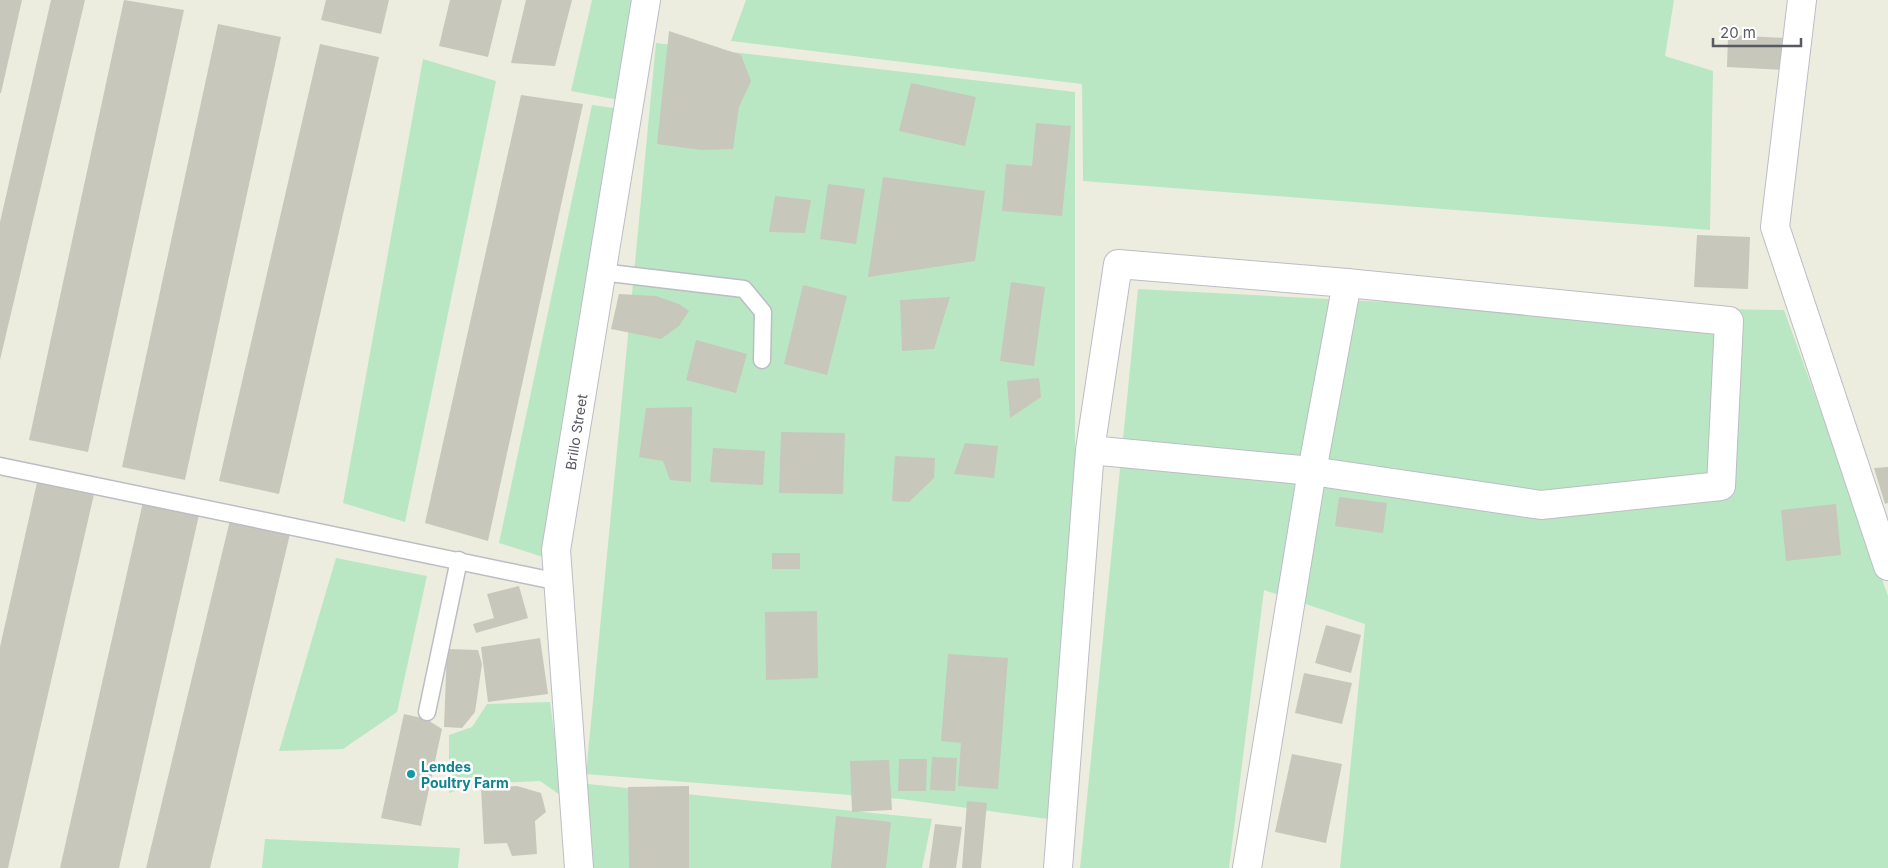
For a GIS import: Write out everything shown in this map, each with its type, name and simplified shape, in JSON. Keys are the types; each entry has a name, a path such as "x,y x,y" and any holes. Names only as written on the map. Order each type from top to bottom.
{"street":[{"name":"Brillo Street","path":"579,868 556,550 646,0"},
{"path":"1802,0 1775,227 1888,566"},
{"path":"1058,868 1090,450 1118,264 1347,283 1729,321 1721,486 1541,505 1312,470 1090,450"},
{"path":"1247,868 1312,470 1347,283"}],"lane":[{"path":"601,272 744,289 763,312 762,360"},
{"path":"0,466 559,582"},
{"path":"427,712 459,560"}],"green space":[{"path":"592,0 639,0 624,101 571,91"},
{"path":"746,0 1674,0 1665,56 1713,71 1710,230 1083,181 1082,84 731,41"},
{"path":"656,43 1075,92 1075,468 1066,576 1062,663 1048,819 901,799 586,774"},
{"path":"423,59 496,81 405,522 343,503"},
{"path":"592,105 620,109 546,558 499,543"},
{"path":"1138,289 1425,304 1784,310 1888,596 1888,868 1340,868 1365,624 1264,590 1229,868 1080,868"},
{"path":"336,558 427,576 397,712 343,749 279,751"},
{"path":"550,702 563,797 540,781 476,784 449,793 449,735 472,727 487,704"},
{"path":"588,784 932,819 922,868 587,868"},
{"path":"265,839 460,848 458,868 262,868"}],"building":[{"path":"0,0 22,0 1,93 0,93"},
{"path":"51,0 85,0 0,360 0,222"},
{"path":"124,0 184,10 88,452 29,440"},
{"path":"326,0 389,0 381,34 321,20"},
{"path":"450,0 502,0 488,57 439,46"},
{"path":"526,0 572,0 555,66 511,63"},
{"path":"218,24 281,37 185,480 122,467"},
{"path":"669,31 741,55 751,81 739,107 733,149 701,150 657,144"},
{"path":"1728,35 1786,38 1784,70 1727,67"},
{"path":"320,44 379,57 279,494 219,481"},
{"path":"911,83 976,97 965,146 899,131"},
{"path":"521,95 583,104 488,541 425,523"},
{"path":"1036,123 1071,126 1062,216 1002,211 1006,164 1032,166"},
{"path":"883,177 985,191 975,261 868,277"},
{"path":"828,184 865,189 856,244 820,239"},
{"path":"775,196 811,200 805,233 769,232"},
{"path":"1697,235 1750,237 1748,289 1694,287"},
{"path":"1011,282 1045,287 1034,366 1000,361"},
{"path":"803,285 847,296 827,375 784,364"},
{"path":"619,294 656,296 679,304 689,311 679,326 661,339 611,329"},
{"path":"950,297 934,349 902,351 900,300"},
{"path":"696,340 747,354 736,393 686,380"},
{"path":"1039,378 1041,397 1010,418 1007,381"},
{"path":"692,407 691,482 670,480 663,461 639,457 646,408"},
{"path":"781,432 845,433 843,494 779,493"},
{"path":"965,443 998,446 994,478 954,474"},
{"path":"713,448 765,451 763,485 710,482"},
{"path":"895,456 935,458 934,478 909,502 892,501"},
{"path":"1888,467 1888,503 1885,504 1874,468"},
{"path":"38,478 95,490 8,868 0,868 0,647"},
{"path":"1339,497 1387,503 1383,533 1335,526"},
{"path":"143,502 199,515 119,868 60,868"},
{"path":"1836,504 1841,555 1786,561 1781,510"},
{"path":"231,516 291,530 210,868 146,868"},
{"path":"772,553 800,553 800,569 772,569"},
{"path":"519,586 528,618 476,633 473,624 494,618 487,594"},
{"path":"817,611 818,678 766,680 765,612"},
{"path":"1326,625 1361,635 1351,673 1315,663"},
{"path":"540,638 548,694 488,702 481,647"},
{"name":"Lendes Poultry Farm","path":"447,649 478,650 482,664 475,712 462,728 444,727"},
{"path":"948,654 1008,658 998,789 958,786 961,743 941,741"},
{"path":"1304,673 1352,683 1342,724 1295,713"},
{"name":"Lendes Poultry Farm","path":"404,714 426,719 442,729 421,826 381,818"},
{"path":"1292,754 1342,764 1326,843 1275,832"},
{"path":"932,757 957,758 955,791 930,790"},
{"path":"899,759 927,759 926,791 898,791"},
{"path":"889,760 892,810 852,812 850,761"},
{"path":"517,786 541,793 546,812 535,821 537,854 512,856 507,843 484,844 481,788"},
{"path":"689,786 689,868 629,868 628,787"},
{"path":"967,801 987,803 981,868 962,868"},
{"path":"836,816 891,822 886,868 831,868"},
{"path":"935,824 962,827 956,868 929,868"}],"place":[{"name":"Lendes Poultry Farm","path":"411,774"}]}
